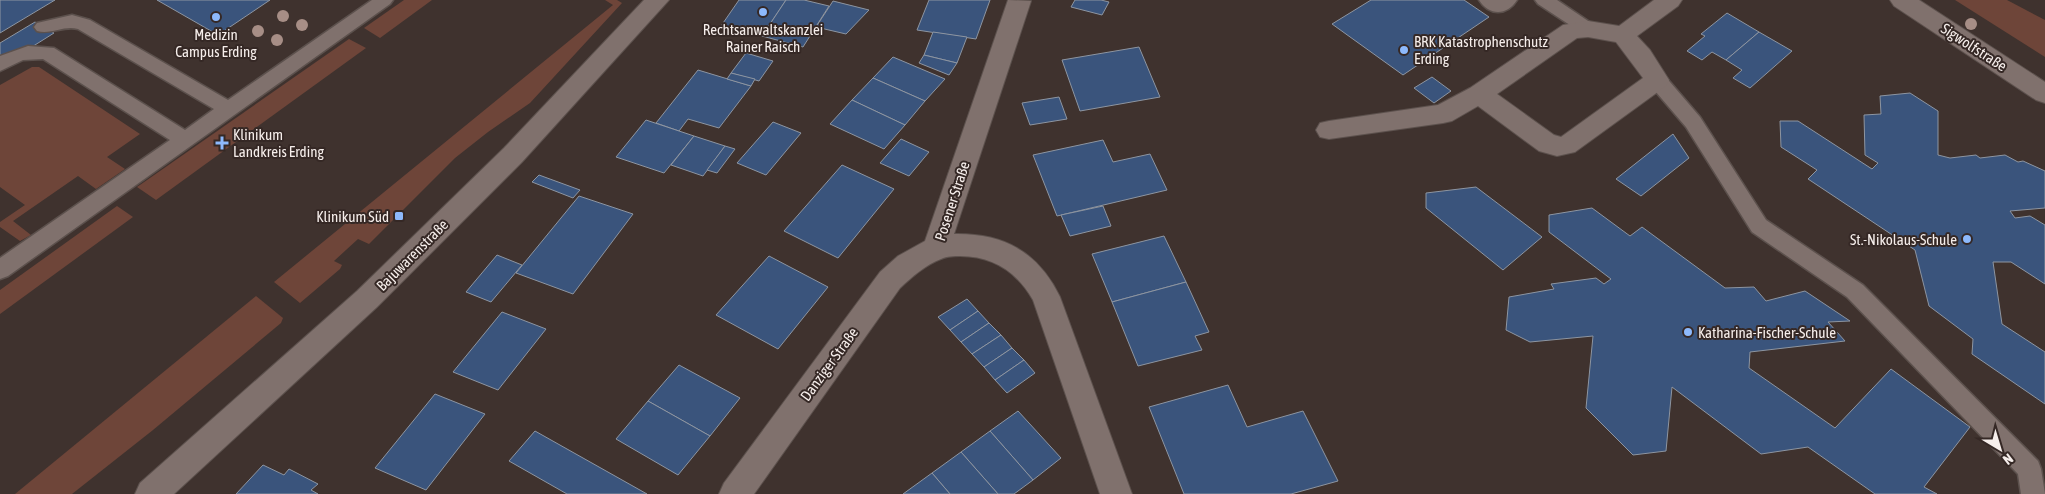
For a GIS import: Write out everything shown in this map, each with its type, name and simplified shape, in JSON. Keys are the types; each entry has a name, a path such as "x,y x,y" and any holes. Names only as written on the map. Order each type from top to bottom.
{"street":[{"path":"1623,35 1670,0"},
{"name":"Sigwolfstraße","path":"1902,0 2045,94"},
{"name":"Bajuwarenstraße","path":"150,494 374,292 513,155 652,1"},
{"name":"Posener Straße","path":"936,248 1018,1"},
{"path":"1329,130 1443,114 1479,94 1571,31 1588,29 1623,35 1641,56 1657,80 1569,144 1562,147 1553,146 1545,142 1479,94"},
{"name":"Posener Straße","path":"936,248 955,244 976,245 996,250 1023,264 1039,283 1046,297 1116,494"},
{"name":"Danziger Straße","path":"736,494 890,280 908,264 936,248"}],"lane":[{"path":"5,260 186,140 384,0"},
{"path":"1488,0 1498,7 1508,0"},
{"path":"1544,0 1588,29"},
{"path":"43,27 72,21 84,24 229,109"},
{"path":"0,64 30,51 47,53 186,140"},
{"path":"1657,80 1693,122 1759,226 1855,291 2029,470 2033,494"}],"shaded area":[{"path":"404,0 432,0 380,38 364,28"},
{"path":"605,0 617,0 622,3 530,103 455,158 369,244 358,239 334,261 342,265 340,269 300,303 274,282 613,5"},
{"path":"1955,0 2007,0 2045,20 2045,57"},
{"path":"349,39 366,48 156,200 137,187"},
{"path":"32,67 39,67 140,134 107,157 125,169 96,189 78,176 13,221 31,235 20,241 0,227 0,222 25,205 0,187 0,85"},
{"path":"117,206 133,217 0,314 0,290"},
{"path":"256,296 283,318 281,323 153,430 72,494 15,494"}],"building":[{"path":"0,0 55,0 0,33"},
{"name":"Medizin Campus Erding","path":"157,0 270,0 218,35"},
{"path":"739,0 786,0 762,36 721,26"},
{"path":"786,0 804,0 829,6 803,47 762,36"},
{"path":"929,0 990,0 976,39 917,30"},
{"path":"1075,0 1101,0 1109,2 1102,15 1071,7"},
{"name":"BRK Katastrophenschutz Erding","path":"1371,0 1464,0 1489,17 1403,75 1332,24"},
{"path":"833,1 869,10 846,34 816,27"},
{"path":"1727,13 1759,32 1726,60 1712,52 1702,60 1687,51 1705,36 1701,34"},
{"path":"35,22 54,33 0,67 0,43"},
{"path":"933,32 967,37 957,63 924,55"},
{"path":"1759,32 1792,51 1750,88 1733,78 1742,70 1726,60"},
{"path":"1139,47 1160,97 1080,111 1062,60"},
{"path":"746,53 773,61 759,81 731,73"},
{"path":"924,55 957,63 949,75 919,63"},
{"path":"893,57 945,79 925,101 873,78"},
{"path":"698,70 751,86 719,128 688,119 679,131 656,123"},
{"path":"731,73 755,79 751,86 727,79"},
{"path":"1432,77 1451,91 1434,103 1414,88"},
{"path":"873,78 925,101 905,125 852,100"},
{"path":"1910,93 1938,111 1938,155 1950,158 1976,155 1980,158 2005,155 2018,162 2023,161 2045,171 2045,208 2010,211 2015,218 2030,216 2045,225 2045,284 2011,262 1993,262 2002,324 2045,352 2045,404 1972,354 1973,339 1929,306 1915,250 1808,179 1817,170 1781,147 1780,121 1798,121 1872,169 1878,163 1865,155 1864,115 1881,114 1880,96"},
{"path":"1059,97 1067,119 1030,125 1022,103"},
{"path":"852,100 905,125 884,149 830,124"},
{"path":"646,120 694,136 664,173 616,157"},
{"path":"773,122 801,133 766,175 737,163"},
{"path":"1673,134 1689,158 1641,196 1616,179"},
{"path":"694,136 725,146 703,176 671,165"},
{"path":"901,139 929,152 909,176 880,163"},
{"path":"1103,140 1113,162 1150,154 1167,190 1057,216 1033,155"},
{"path":"725,146 735,149 717,173 707,170"},
{"path":"842,165 894,189 838,258 784,231"},
{"path":"539,175 580,190 573,198 532,182"},
{"path":"1476,187 1542,237 1503,270 1426,208 1426,193"},
{"path":"579,196 633,214 573,294 516,273"},
{"path":"1103,206 1111,226 1070,236 1061,215"},
{"path":"1592,208 1630,236 1642,227 1725,288 1754,287 1766,301 1805,291 1850,321 1828,322 1845,341 1750,352 1749,368 1835,428 1891,369 1970,427 1924,487 1937,494 1875,494 1808,447 1761,454 1672,387 1666,451 1633,455 1586,408 1593,336 1530,342 1506,330 1509,297 1554,289 1551,284 1596,278 1604,284 1611,279 1549,232 1549,215"},
{"path":"1164,236 1186,282 1112,302 1092,254"},
{"path":"497,255 522,265 491,302 466,292"},
{"path":"769,256 828,287 778,349 716,315"},
{"path":"1186,282 1209,332 1195,336 1202,350 1138,366 1112,302"},
{"path":"967,299 978,311 950,330 938,317"},
{"path":"978,311 989,323 961,342 950,330"},
{"path":"502,312 546,329 498,390 453,372"},
{"path":"989,323 1001,335 972,354 961,342"},
{"path":"1001,335 1012,348 984,367 972,354"},
{"path":"1012,348 1024,360 995,380 984,367"},
{"path":"1024,360 1035,373 1007,393 995,380"},
{"path":"679,365 740,398 710,436 648,401"},
{"path":"1228,385 1247,427 1303,411 1338,481 1291,494 1184,494 1149,407"},
{"path":"435,394 485,414 426,490 375,468"},
{"path":"648,401 710,436 678,475 616,439"},
{"path":"1018,411 1061,458 1033,480 990,431"},
{"path":"535,431 647,494 567,494 509,461"},
{"path":"990,431 1033,480 1014,494 998,494 961,452"},
{"path":"961,452 998,494 950,494 932,473"},
{"path":"263,465 284,475 289,469 318,484 311,490 318,494 236,494"},
{"path":"932,473 950,494 903,494"}],"place":[{"name":"Rechtsanwaltskanzlei Rainer Raisch","path":"763,12"},
{"name":"Medizin Campus Erding","path":"216,17"},
{"name":"BRK Katastrophenschutz Erding","path":"1404,50"},
{"name":"Klinikum Landkreis Erding","path":"222,143"},
{"name":"Klinikum Süd","path":"399,216"},
{"name":"St.-Nikolaus-Schule","path":"1967,239"},
{"name":"Katharina-Fischer-Schule","path":"1688,332"}]}
